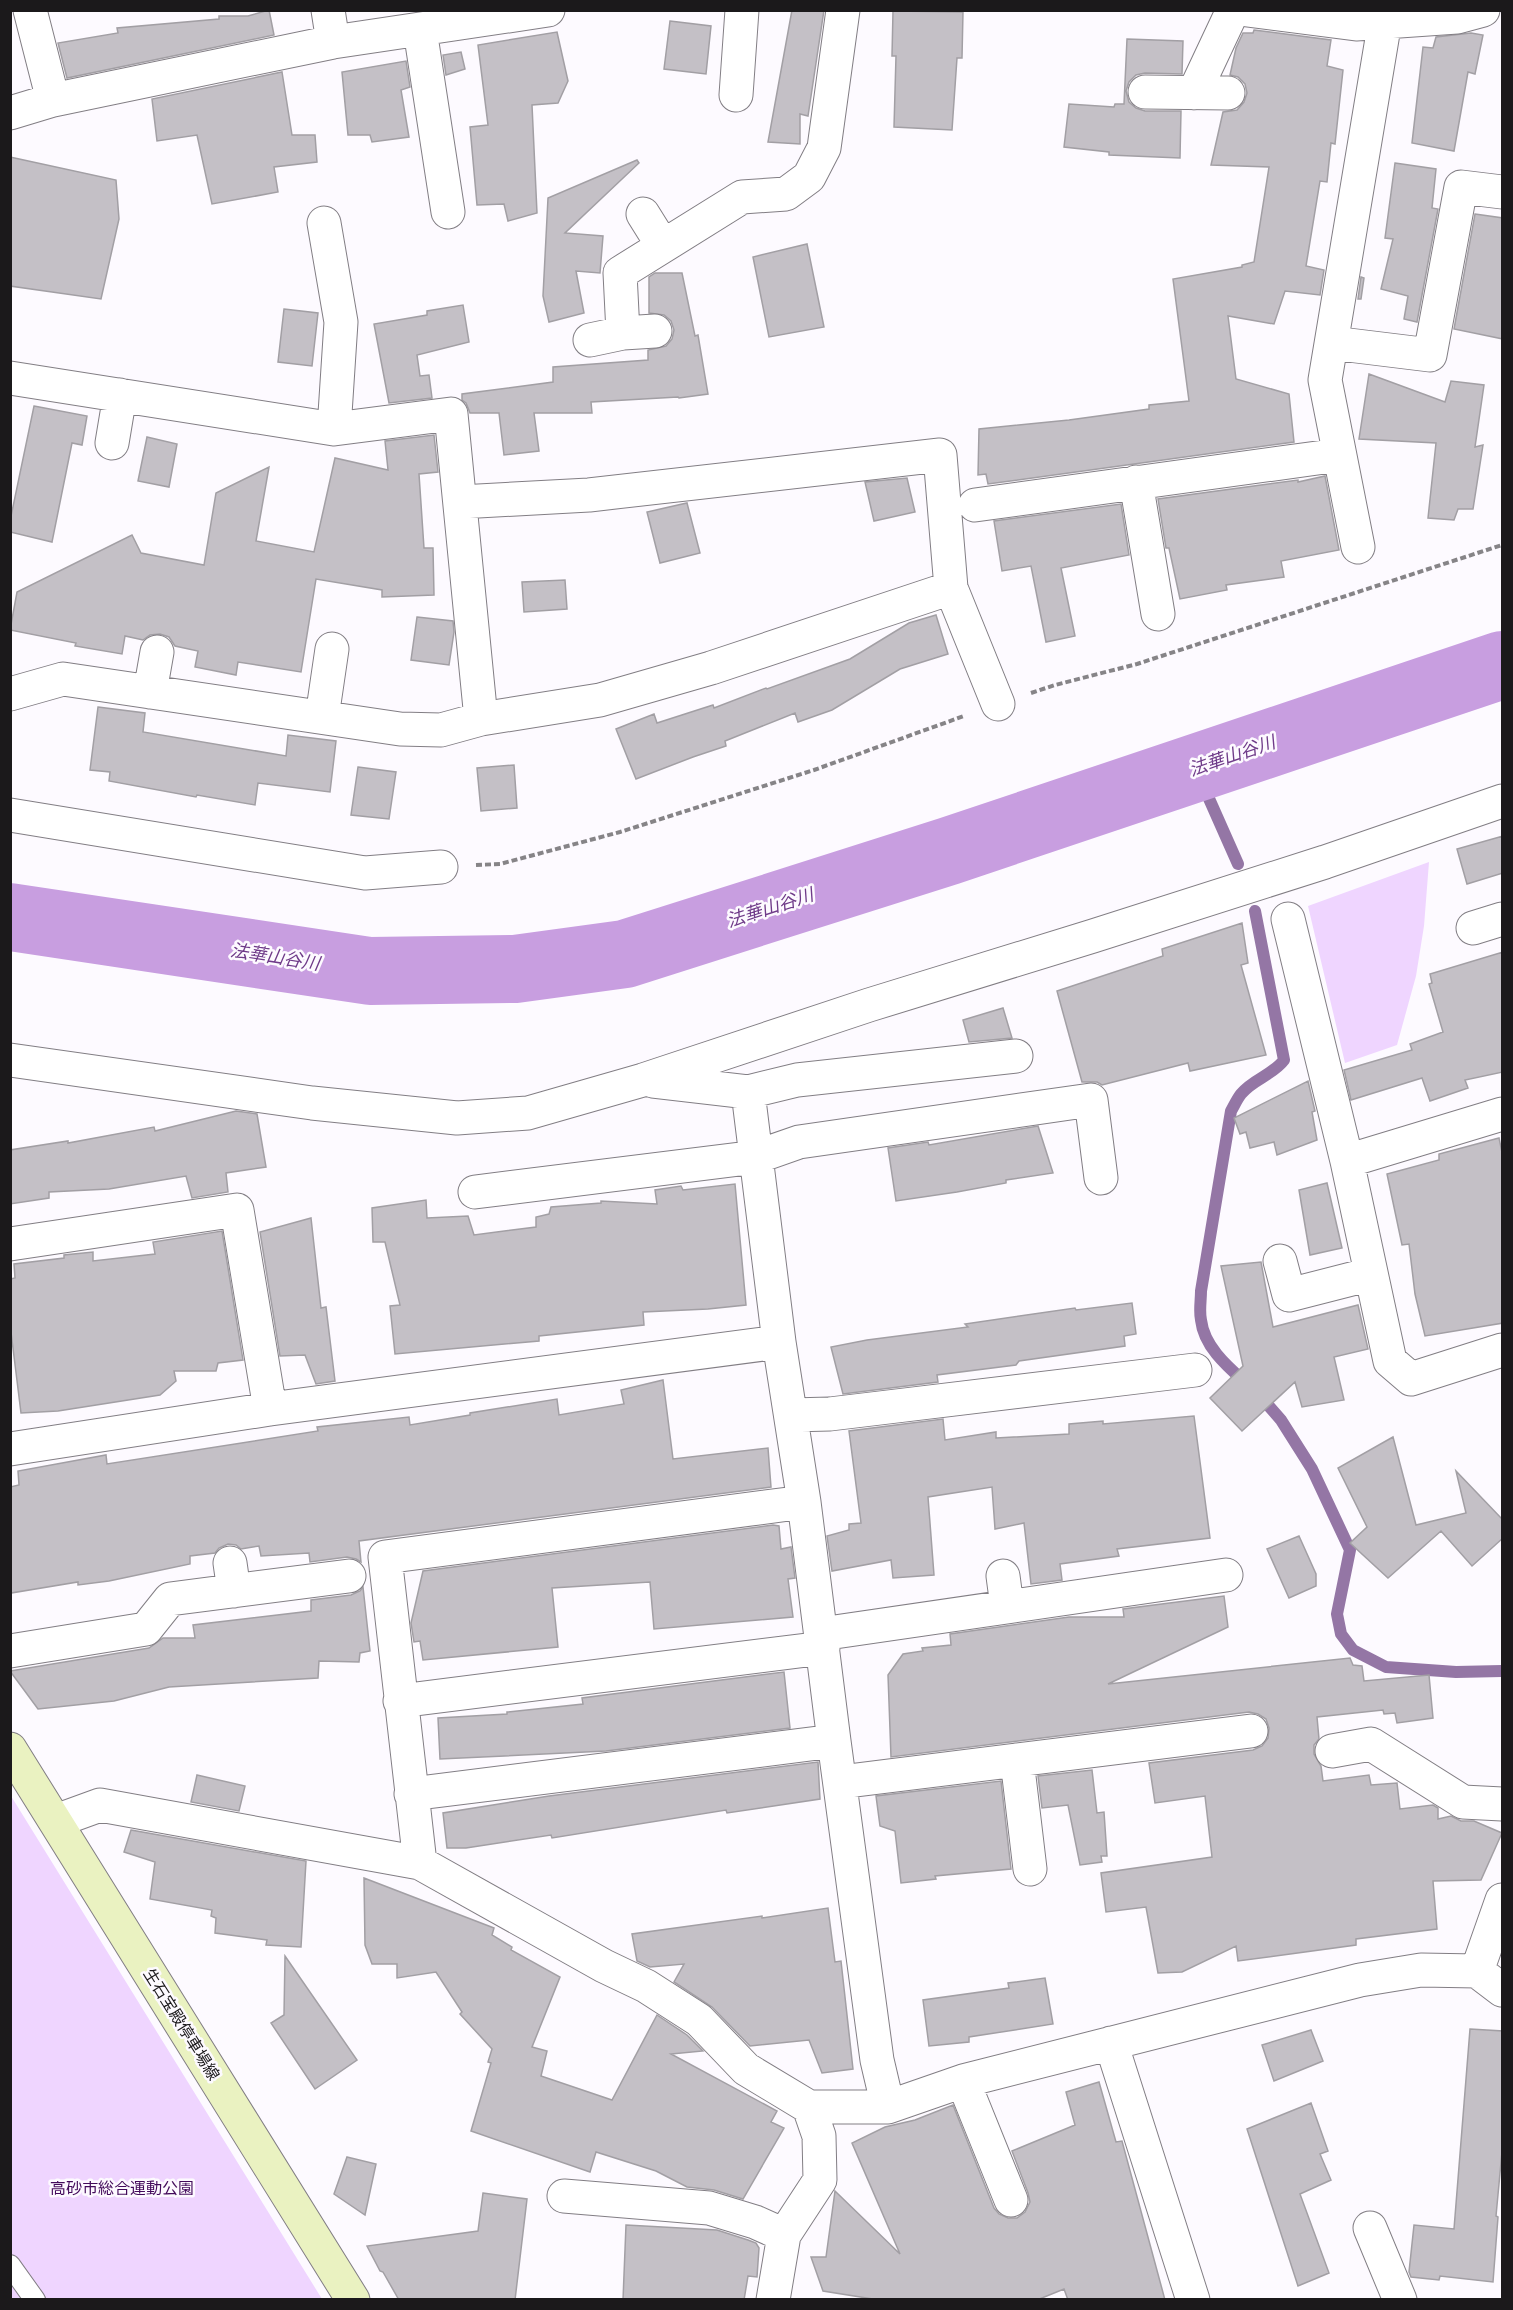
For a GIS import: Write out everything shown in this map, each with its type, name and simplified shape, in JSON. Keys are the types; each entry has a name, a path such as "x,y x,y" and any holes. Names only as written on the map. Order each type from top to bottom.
{"main road":[{"name":"生石宝殿停車場線","path":"10,1749 353,2300"}],"street":[{"path":"30,10 53,100"},
{"path":"328,10 333,42"},
{"path":"10,113 53,100 333,42 548,10"},
{"path":"736,95 742,10"},
{"path":"623,333 620,273 742,196 786,194 809,177 824,148 843,10"},
{"path":"1194,93 1233,10"},
{"path":"1247,10 1356,24 1457,17 1483,10"},
{"path":"1358,547 1325,380 1385,21"},
{"path":"420,30 447,212"},
{"path":"1145,92 1227,93"},
{"path":"1332,343 1430,355 1461,187 1503,192"},
{"path":"644,214 663,246"},
{"path":"324,223 341,322 334,429"},
{"path":"591,340 623,333 655,331"},
{"path":"10,378 334,429 451,414 481,719"},
{"path":"112,443 120,395"},
{"path":"460,502 589,495 940,455 951,588 998,704"},
{"path":"975,505 1339,455"},
{"path":"1137,482 1158,614"},
{"path":"10,694 63,679 400,729 441,730 481,719 600,699 711,668 951,588"},
{"path":"322,717 332,649"},
{"path":"150,692 157,652"},
{"path":"10,1060 312,1103 457,1118 528,1113 643,1080 868,1005 1325,862 1503,801"},
{"path":"10,814 365,873 441,867"},
{"path":"1288,919 1347,1161 1390,1360 1411,1379 1503,1350"},
{"path":"643,1080 748,1092 797,1080 1016,1056"},
{"path":"748,1092 779,1342 804,1502 877,2060 888,2108"},
{"path":"475,1192 756,1157 799,1142 1091,1100 1101,1178"},
{"path":"1347,1161 1503,1114"},
{"path":"10,1244 237,1210 270,1409"},
{"path":"1280,1261 1289,1294 1371,1274"},
{"path":"10,1449 270,1409 779,1342"},
{"path":"791,1415 830,1414 1195,1370"},
{"path":"420,1863 385,1557 804,1502"},
{"path":"400,1701 822,1641 1005,1591 1226,1575"},
{"path":"10,1651 146,1629 170,1599 232,1577 349,1576"},
{"path":"840,1782 1251,1731"},
{"path":"411,1794 834,1742"},
{"path":"1332,1751 1371,1744 1463,1802 1503,1804"},
{"path":"1017,1760 1030,1869"},
{"path":"56,1821 100,1805 420,1863 604,1966 646,1986 699,2020 746,2069 809,2107 888,2108 963,2081 1360,1980 1422,1970 1477,1971 1503,1990"},
{"path":"1477,1971 1503,1900"},
{"path":"1111,2043 1193,2300"},
{"path":"963,2081 1011,2200"},
{"path":"773,2300 784,2235 820,2180 819,2136 809,2107"},
{"path":"564,2196 709,2208 755,2222 784,2235"},
{"path":"1370,2228 1400,2300"}],"lane":[{"path":"10,2265 35,2300"}],"path":[{"path":"441,867 500,864 620,832 814,770 1055,685 1157,658 1503,545"}],"green space":[{"path":"1429,862 1424,926 1416,976 1397,1045 1345,1063 1308,906"},
{"name":"高砂市総合運動公園","path":"11,1796 322,2299 11,2299"}],"building":[{"path":"269,10 274,35 67,78 58,43 118,33 117,28 219,19 219,16 248,16"},
{"path":"792,10 824,10 808,116 800,114 800,144 768,142"},
{"path":"893,11 963,12 962,58 957,58 952,130 894,127 896,56 892,56"},
{"path":"670,21 711,26 706,74 664,69"},
{"path":"1254,30 1331,40 1327,66 1343,70 1335,144 1331,143 1327,182 1320,181 1306,266 1324,270 1320,295 1285,291 1274,324 1228,316 1236,379 1289,394 1294,442 988,484 986,474 978,475 979,429 1069,420 1149,409 1149,405 1189,401 1173,279 1242,267 1242,265 1254,262 1269,167 1211,165 1223,112 1237,110 1244,102 1247,93 1245,84 1238,77 1230,75 1236,48 1243,33 1253,33"},
{"path":"557,32 568,81 558,103 532,105 537,213 508,221 504,204 477,205 470,127 488,125 478,45"},
{"path":"1471,33 1483,35 1475,74 1468,72 1454,151 1412,143 1423,47 1433,48 1436,37"},
{"path":"1127,39 1183,41 1182,74 1145,73 1136,75 1129,82 1126,91 1129,102 1136,108 1145,111 1181,111 1180,158 1109,155 1109,152 1064,147 1069,104 1114,107 1115,104 1124,104"},
{"path":"461,52 465,69 446,75 443,55"},
{"path":"406,61 410,87 401,90 409,137 372,142 370,135 348,135 342,72"},
{"path":"282,72 292,135 315,135 317,162 274,167 278,192 212,204 197,135 157,141 152,99"},
{"path":"10,157 116,180 119,219 101,299 10,286"},
{"path":"637,160 639,163 565,233 603,236 600,273 576,271 584,313 549,322 543,296 548,198"},
{"path":"1395,163 1436,169 1432,208 1438,209 1417,322 1404,319 1408,296 1381,289 1393,239 1385,238"},
{"path":"1475,214 1503,218 1503,339 1454,329"},
{"path":"807,244 824,327 769,337 753,257"},
{"path":"655,273 682,273 695,336 698,335 708,394 679,398 591,402 592,413 534,413 539,451 504,455 499,413 470,413 466,403 462,400 462,394 553,382 553,367 648,360 648,350 666,346 672,339 674,330 671,321 664,315 649,313 649,277"},
{"path":"1361,277 1364,278 1361,299 1358,299"},
{"path":"463,305 469,342 417,355 420,376 429,375 432,398 389,403 374,324 427,315 427,311"},
{"path":"284,309 318,313 312,366 278,362"},
{"path":"1369,374 1445,402 1451,381 1484,385 1475,447 1483,445 1473,509 1458,509 1454,520 1428,518 1436,443 1359,439"},
{"path":"34,406 87,416 82,445 72,443 52,542 10,532 10,521"},
{"path":"434,435 438,472 419,474 424,548 433,548 434,595 382,597 382,590 316,579 301,672 238,662 236,675 195,667 198,651 175,646 169,637 160,634 150,635 143,640 125,636 122,654 75,646 76,643 10,630 17,592 132,535 141,553 204,565 216,493 269,467 256,541 314,552 335,458 388,470 385,441"},
{"path":"147,437 177,444 169,487 138,481"},
{"path":"1325,476 1339,550 1281,561 1284,577 1226,585 1227,590 1180,599 1169,548 1166,548 1158,499 1298,480 1298,482"},
{"path":"907,478 915,512 874,521 865,482"},
{"path":"687,503 700,553 660,563 647,512"},
{"path":"1121,504 1129,555 1061,568 1075,636 1046,642 1031,566 1002,571 994,521"},
{"path":"565,580 567,609 524,612 522,582"},
{"path":"936,615 948,654 900,669 832,710 798,722 795,713 725,741 726,746 636,779 616,729 654,714 657,723 713,705 714,708 850,659 909,623"},
{"path":"417,617 453,621 454,632 449,665 411,660"},
{"path":"98,707 145,713 143,732 286,756 288,735 336,741 330,792 258,783 255,805 109,781 110,772 90,770"},
{"path":"514,765 517,808 481,811 477,768"},
{"path":"358,767 396,772 389,819 351,815"},
{"path":"1503,836 1503,873 1467,884 1457,849"},
{"path":"1242,923 1248,963 1241,965 1266,1055 1190,1071 1188,1063 1102,1085 1097,1082 1082,1082 1057,991 1163,956 1162,949"},
{"path":"1503,952 1503,1072 1465,1080 1468,1088 1430,1101 1422,1078 1351,1100 1344,1070 1412,1050 1410,1044 1443,1032 1429,984 1432,983 1430,974"},
{"path":"1003,1008 1012,1038 969,1042 963,1020"},
{"path":"1308,1081 1315,1111 1312,1112 1317,1140 1277,1155 1274,1142 1250,1148 1246,1132 1240,1134 1234,1118"},
{"path":"236,1111 257,1114 266,1167 226,1173 228,1192 192,1198 186,1176 109,1189 49,1192 49,1198 10,1204 10,1150 68,1141 68,1143 154,1127 155,1131"},
{"path":"1038,1126 1053,1173 1006,1180 1006,1183 957,1192 896,1201 888,1148 928,1142 929,1145"},
{"path":"1499,1138 1503,1157 1503,1323 1425,1336 1415,1294 1409,1244 1402,1245 1387,1174 1439,1160 1439,1154"},
{"path":"1327,1183 1342,1248 1310,1255 1299,1190"},
{"path":"735,1184 746,1305 643,1312 644,1325 539,1336 539,1341 395,1354 390,1306 400,1305 385,1242 373,1242 372,1208 426,1200 427,1218 468,1216 474,1235 536,1227 536,1217 549,1214 551,1207 601,1203 601,1201 657,1204 655,1190 681,1186 683,1190"},
{"path":"311,1218 321,1308 326,1307 335,1381 316,1384 305,1355 280,1356 260,1232"},
{"path":"222,1231 243,1360 218,1363 216,1371 174,1371 176,1381 160,1395 58,1411 21,1413 10,1324 10,1279 15,1278 14,1264 93,1252 93,1261 155,1254 153,1242"},
{"path":"1261,1262 1273,1327 1358,1305 1368,1349 1334,1357 1344,1400 1302,1407 1295,1382 1242,1431 1210,1398 1243,1366 1221,1266"},
{"path":"1132,1303 1136,1334 1124,1336 1125,1346 1019,1361 1016,1365 937,1375 938,1382 843,1394 831,1347 968,1327 965,1324 1075,1308 1076,1310"},
{"path":"663,1380 673,1459 768,1448 771,1487 359,1541 361,1562 347,1557 310,1562 309,1553 261,1556 259,1546 241,1549 236,1545 228,1544 219,1548 215,1553 190,1556 190,1564 109,1581 78,1585 78,1582 11,1593 10,1487 19,1485 18,1471 106,1455 107,1464 318,1431 317,1427 409,1417 410,1425 557,1399 559,1415 624,1404 621,1390"},
{"path":"1194,1416 1210,1538 1117,1549 1119,1556 1060,1564 1062,1580 1031,1584 1024,1523 995,1529 992,1487 928,1497 934,1575 893,1578 891,1560 832,1571 827,1536 849,1530 849,1524 861,1523 849,1431 943,1419 945,1440 996,1432 996,1438 1069,1434 1069,1424 1103,1421 1103,1424"},
{"path":"1393,1437 1416,1525 1466,1513 1456,1471 1503,1520 1503,1538 1472,1566 1441,1531 1388,1578 1350,1543 1367,1527 1338,1468"},
{"path":"779,1526 781,1549 791,1547 795,1578 788,1579 793,1617 654,1629 650,1582 552,1588 558,1647 423,1660 420,1641 414,1642 411,1623 423,1571"},
{"path":"1299,1536 1316,1574 1316,1586 1289,1598 1267,1549"},
{"path":"363,1587 370,1651 360,1653 359,1662 319,1661 318,1678 169,1687 114,1701 38,1709 10,1671 149,1648 163,1638 195,1638 193,1625 311,1611 311,1600 351,1595"},
{"path":"1224,1596 1228,1627 1108,1684 1350,1658 1353,1665 1362,1666 1364,1681 1429,1675 1433,1718 1397,1723 1395,1713 1384,1714 1383,1710 1317,1717 1319,1739 1314,1745 1314,1754 1321,1766 1323,1781 1369,1775 1371,1785 1397,1783 1400,1809 1433,1805 1438,1808 1438,1819 1451,1816 1461,1821 1474,1821 1502,1833 1481,1880 1433,1881 1437,1929 1356,1939 1356,1945 1238,1961 1236,1946 1182,1972 1158,1973 1146,1907 1106,1912 1101,1873 1212,1857 1205,1796 1155,1803 1149,1763 1253,1750 1262,1746 1268,1738 1269,1728 1266,1719 1258,1714 1249,1712 891,1757 888,1675 903,1654 923,1651 922,1648 951,1645 950,1634 1069,1617 1124,1617 1123,1609"},
{"path":"784,1672 790,1728 606,1751 440,1759 438,1718 507,1714 507,1712 583,1704 582,1698"},
{"path":"818,1762 820,1799 727,1813 726,1810 552,1838 551,1835 466,1848 447,1848 443,1813 549,1796"},
{"path":"1092,1770 1097,1813 1104,1812 1107,1856 1101,1856 1102,1862 1080,1865 1068,1805 1042,1808 1038,1776"},
{"path":"197,1775 245,1786 239,1811 191,1802"},
{"path":"1001,1781 1011,1869 935,1876 936,1879 901,1883 895,1831 880,1826 876,1796"},
{"path":"131,1830 306,1861 301,1947 266,1945 267,1940 215,1933 216,1918 211,1916 212,1910 150,1899 155,1862 124,1852"},
{"path":"364,1878 494,1928 492,1935 512,1947 511,1950 560,1977 532,2047 547,2051 541,2076 612,2100 657,2015 687,2035 703,2051 671,2054 777,2111 771,2122 784,2128 743,2199 714,2190 687,2187 656,2171 596,2152 590,2172 471,2131 491,2063 488,2062 492,2049 460,2014 462,2012 436,1972 397,1978 397,1964 372,1964 365,1945"},
{"path":"828,1908 835,1962 841,1961 853,2069 822,2073 809,2040 750,2046 712,2007 674,1982 684,1964 650,1967 637,1961 632,1934"},
{"path":"285,1956 357,2060 315,2089 271,2023 284,2015"},
{"path":"1045,1978 1053,2024 969,2037 969,2042 929,2046 923,2000 1009,1988 1008,1983"},
{"path":"1470,2029 1503,2031 1503,2141 1493,2282 1440,2276 1439,2280 1411,2277 1409,2272 1414,2225 1454,2229"},
{"path":"1311,2030 1323,2061 1274,2081 1262,2045"},
{"path":"1099,2082 1116,2142 1122,2141 1165,2300 1068,2300 1064,2289 1037,2300 879,2300 823,2291 811,2257 826,2257 835,2191 900,2254 852,2143 885,2127 915,2120 953,2105 994,2208 999,2214 1008,2218 1017,2218 1025,2212 1030,2202 1012,2151 1075,2125 1066,2092"},
{"path":"1311,2103 1328,2151 1320,2154 1331,2180 1300,2194 1329,2273 1298,2286 1247,2129"},
{"path":"347,2157 376,2164 365,2215 334,2194"},
{"path":"483,2193 527,2199 515,2300 399,2300 367,2246 478,2231"},
{"path":"626,2225 717,2230 756,2243 759,2248 757,2277 748,2276 744,2300 623,2300"}],"waterway":[{"name":"法華山谷川","path":"10,917 370,971 515,969 625,954 949,851 1502,665"},
{"path":"1195,767 1238,864"},
{"path":"1247,1384 1212,1348 1203,1330 1200,1310 1201,1291 1231,1111 1251,1084 1274,1070 1284,1060 1255,911"},
{"path":"1260,1396 1281,1420 1312,1469 1350,1550 1337,1614 1341,1634 1353,1650 1386,1667 1456,1672 1502,1671"}]}
